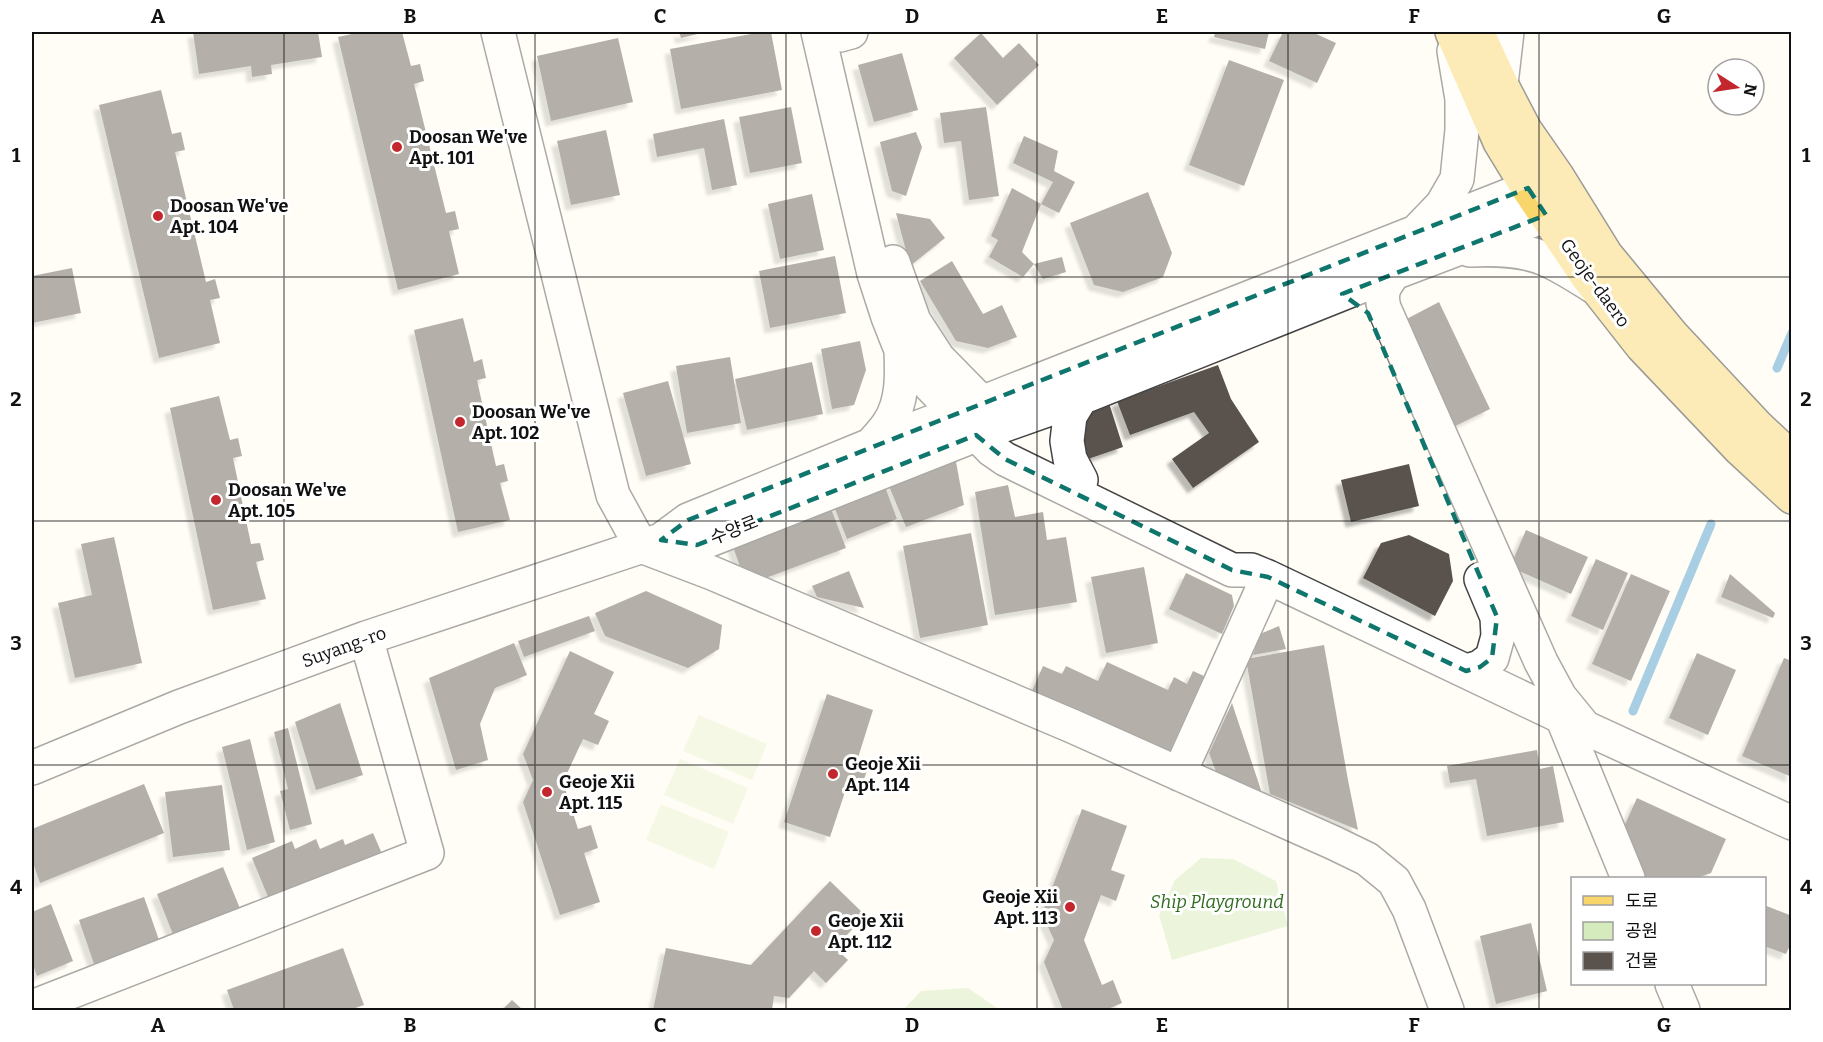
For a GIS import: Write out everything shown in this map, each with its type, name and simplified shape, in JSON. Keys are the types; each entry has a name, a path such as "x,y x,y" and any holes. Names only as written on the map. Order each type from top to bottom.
{"main road":[{"name":"Geoje-daero","path":"1451,32 1500,142 1543,182"},
{"name":"Geoje-daero","path":"1477,32 1525,130 1543,182 1560,209 1599,290 1642,346 1740,449 1791,497"},
{"name":"Geoje-daero","path":"1560,209 1606,255 1672,335 1791,459"}],"street":[{"path":"498,32 613,495 651,543 745,587 1061,722 1367,859 1394,881 1409,909 1447,1011"},
{"path":"837,32 874,274 902,350 919,374 980,419 1020,442 1036,455 1081,480 1238,556 1259,574 1791,823"},
{"path":"837,32 895,269 914,321 980,419 992,450 1005,459 1232,570 1259,574"},
{"path":"1414,234 1442,205 1457,179 1462,130 1462,99 1451,32"},
{"path":"1501,84 1507,32"},
{"path":"980,419 1414,234 1543,182"},
{"path":"980,419 1081,398 1560,209"},
{"path":"1450,251 1495,249 1530,254 1565,269 1599,290"},
{"path":"1394,273 1381,296 1384,308 1541,662 1573,722 1628,877"},
{"path":"1335,296 1354,303 1368,314 1497,617 1498,636 1492,658 1480,667 1466,671"},
{"path":"871,445 889,423 896,410 902,375 902,350"},
{"path":"1081,398 1070,416 1067,441 1070,459 1081,480"},
{"name":"수양로","path":"651,543 697,545 980,419"},
{"name":"수양로","path":"651,543 688,520 871,445 980,419"},
{"name":"Suyang-ro","path":"32,768 179,707 366,639 651,543"},
{"path":"1179,774 1259,574"},
{"path":"32,1007 427,853 366,639"},
{"path":"1672,985 1683,1011"}],"highlighted area":[{"path":"1528,188 1546,215 1342,294 1368,313 1497,617 1492,658 1480,667 1466,671 1268,577 1232,570 1005,459 976,435 697,545 661,540 688,520"}],"green space":[{"path":"699,715 767,744 752,780 683,751"},
{"path":"680,759 748,788 733,824 664,795"},
{"path":"661,804 729,832 714,869 646,840"},
{"name":"Ship Playground","path":"1201,858 1233,859 1276,881 1288,926 1172,960 1159,915 1175,880"},
{"path":"968,988 1000,1010 903,1010 921,991"}],"building":[{"path":"193,32 318,32 322,57 271,65 272,74 252,77 251,66 199,74"},
{"name":"Doosan We've Apt. 101","path":"361,32 402,32 411,66 420,64 424,81 414,84 446,213 455,211 459,229 449,231 459,274 398,290 338,37"},
{"path":"679,32 706,32 681,38"},
{"path":"771,32 782,90 681,109 670,49"},
{"path":"1215,32 1269,32 1265,49 1214,37"},
{"path":"1283,32 1312,32 1336,43 1317,83 1269,61"},
{"path":"981,33 1003,58 1019,43 1039,65 997,105 954,58"},
{"path":"618,38 633,102 551,121 537,56"},
{"path":"902,53 918,110 874,122 858,65"},
{"path":"1229,60 1284,80 1244,186 1189,165"},
{"name":"Doosan We've Apt. 104","path":"161,90 172,134 181,132 185,150 175,152 206,282 215,279 220,298 210,300 220,343 159,358 99,105"},
{"path":"791,107 802,163 750,173 739,117"},
{"path":"986,107 999,196 969,200 961,141 944,143 940,113"},
{"path":"724,119 737,185 712,190 704,148 657,157 653,134"},
{"path":"606,130 620,195 571,205 557,141"},
{"path":"916,132 922,147 906,196 892,191 880,142"},
{"path":"1024,136 1058,151 1054,171 1075,182 1059,213 1041,204 1053,182 1013,163"},
{"path":"1012,188 1041,204 1022,252 1034,264 1023,277 989,257 998,240 991,236"},
{"path":"1148,192 1172,253 1163,277 1123,292 1094,285 1070,223"},
{"path":"812,194 824,250 780,259 768,204"},
{"path":"896,213 930,219 945,238 910,266"},
{"path":"835,256 846,313 770,328 759,271"},
{"path":"1062,257 1066,272 1043,279 1034,264"},
{"path":"952,261 983,314 1002,305 1017,337 988,348 956,341 920,281"},
{"path":"72,268 81,313 32,323 32,276"},
{"path":"1439,302 1490,409 1445,431 1397,324"},
{"name":"Doosan We've Apt. 102","path":"463,318 474,362 482,359 486,378 477,380 496,466 504,464 508,481 500,483 510,520 458,532 414,330"},
{"path":"860,341 866,370 854,405 832,409 821,349"},
{"path":"730,357 741,423 687,433 676,366"},
{"path":"812,362 823,414 747,430 735,379"},
{"path":"1218,365 1231,399 1259,442 1193,488 1172,459 1209,433 1194,412 1130,435 1117,401"},
{"path":"668,381 691,464 646,476 623,393"},
{"name":"Doosan We've Apt. 105","path":"219,396 230,440 238,438 242,456 233,458 251,544 260,543 264,560 256,562 266,599 213,610 170,408"},
{"path":"1109,403 1123,447 1088,459 1084,445 1087,410"},
{"path":"954,451 964,505 906,527 886,479"},
{"path":"1409,464 1419,506 1351,522 1341,480"},
{"path":"884,484 897,519 847,539 833,504"},
{"path":"1008,485 1015,517 1043,512 1047,540 1066,537 1077,602 995,615 975,492"},
{"path":"830,506 846,548 755,582 743,575 732,544"},
{"path":"1526,530 1588,557 1571,594 1510,567"},
{"path":"971,533 988,625 920,638 903,546"},
{"path":"1409,535 1449,554 1453,581 1435,616 1363,578 1381,543"},
{"path":"114,537 142,663 75,678 58,603 92,595 81,544"},
{"path":"1596,559 1628,573 1603,630 1571,616"},
{"path":"1144,567 1158,643 1106,653 1091,577"},
{"path":"849,571 864,608 817,597 812,586"},
{"path":"1186,573 1232,595 1234,606 1222,634 1169,609"},
{"path":"1631,574 1670,591 1631,681 1592,664"},
{"path":"1730,574 1775,613 1773,618 1721,597"},
{"path":"646,591 722,625 719,649 688,668 605,636 595,613"},
{"path":"589,616 595,631 524,657 518,641"},
{"path":"1279,626 1286,649 1253,655 1260,634"},
{"path":"514,643 527,675 495,688 480,724 488,760 456,770 429,678"},
{"path":"1324,645 1358,830 1270,794 1246,659"},
{"name":"Geoje Xii Apt. 115","path":"570,651 614,672 594,714 609,721 598,745 583,739 563,782 578,829 591,825 598,848 584,853 600,902 560,915 523,802 533,780 523,754"},
{"path":"1697,653 1736,670 1708,735 1669,718"},
{"path":"1784,658 1792,661 1792,777 1742,756"},
{"path":"1107,662 1168,690 1174,677 1187,684 1193,671 1204,676 1169,753 1032,691 1043,666 1062,674 1066,666 1098,681"},
{"name":"Geoje Xii Apt. 114","path":"827,694 873,710 857,761 869,765 861,788 848,783 830,837 784,822"},
{"path":"340,703 363,775 316,790 295,722"},
{"path":"1232,703 1262,793 1217,774 1209,753"},
{"path":"288,728 312,824 290,830 280,791 288,789 274,732"},
{"path":"250,739 275,842 247,850 222,747"},
{"path":"1537,750 1540,769 1553,766 1564,822 1487,836 1476,779 1450,783 1447,766"},
{"path":"144,784 164,833 40,883 32,860 32,829"},
{"path":"222,785 230,850 173,857 165,792"},
{"path":"1637,798 1726,839 1711,873 1699,877 1644,877 1640,875 1622,831"},
{"name":"Geoje Xii Apt. 113","path":"1082,809 1127,826 1111,870 1125,875 1116,901 1101,895 1084,940 1102,985 1113,980 1122,1003 1109,1010 1063,1010 1044,962 1054,940 1042,914"},
{"path":"373,833 383,856 271,904 252,858 292,841 295,849 316,839 320,849 343,839 345,845"},
{"path":"223,867 241,911 174,937 157,894"},
{"name":"Geoje Xii Apt. 112","path":"830,881 865,915 835,948 848,960 826,983 814,971 789,998 774,996 772,1010 653,1010 666,948 751,965"},
{"path":"144,897 159,940 94,964 79,920"},
{"path":"51,904 73,961 37,976 32,962 32,912"},
{"path":"1766,906 1792,916 1792,941 1786,954 1766,947"},
{"path":"1531,923 1547,991 1496,1004 1480,936"},
{"path":"343,948 364,1005 349,1010 234,1010 227,990"},
{"path":"512,1000 523,1010 502,1010"}],"waterway":[{"path":"1777,368 1792,333"},
{"path":"1633,711 1711,524"}],"place":[{"name":"Doosan We've Apt. 101","path":"397,147"},
{"name":"Doosan We've Apt. 104","path":"158,216"},
{"name":"Doosan We've Apt. 102","path":"460,422"},
{"name":"Doosan We've Apt. 105","path":"216,500"},
{"name":"Geoje Xii Apt. 114","path":"833,774"},
{"name":"Geoje Xii Apt. 115","path":"547,792"},
{"name":"Geoje Xii Apt. 113","path":"1070,907"},
{"name":"Geoje Xii Apt. 112","path":"816,931"}]}
